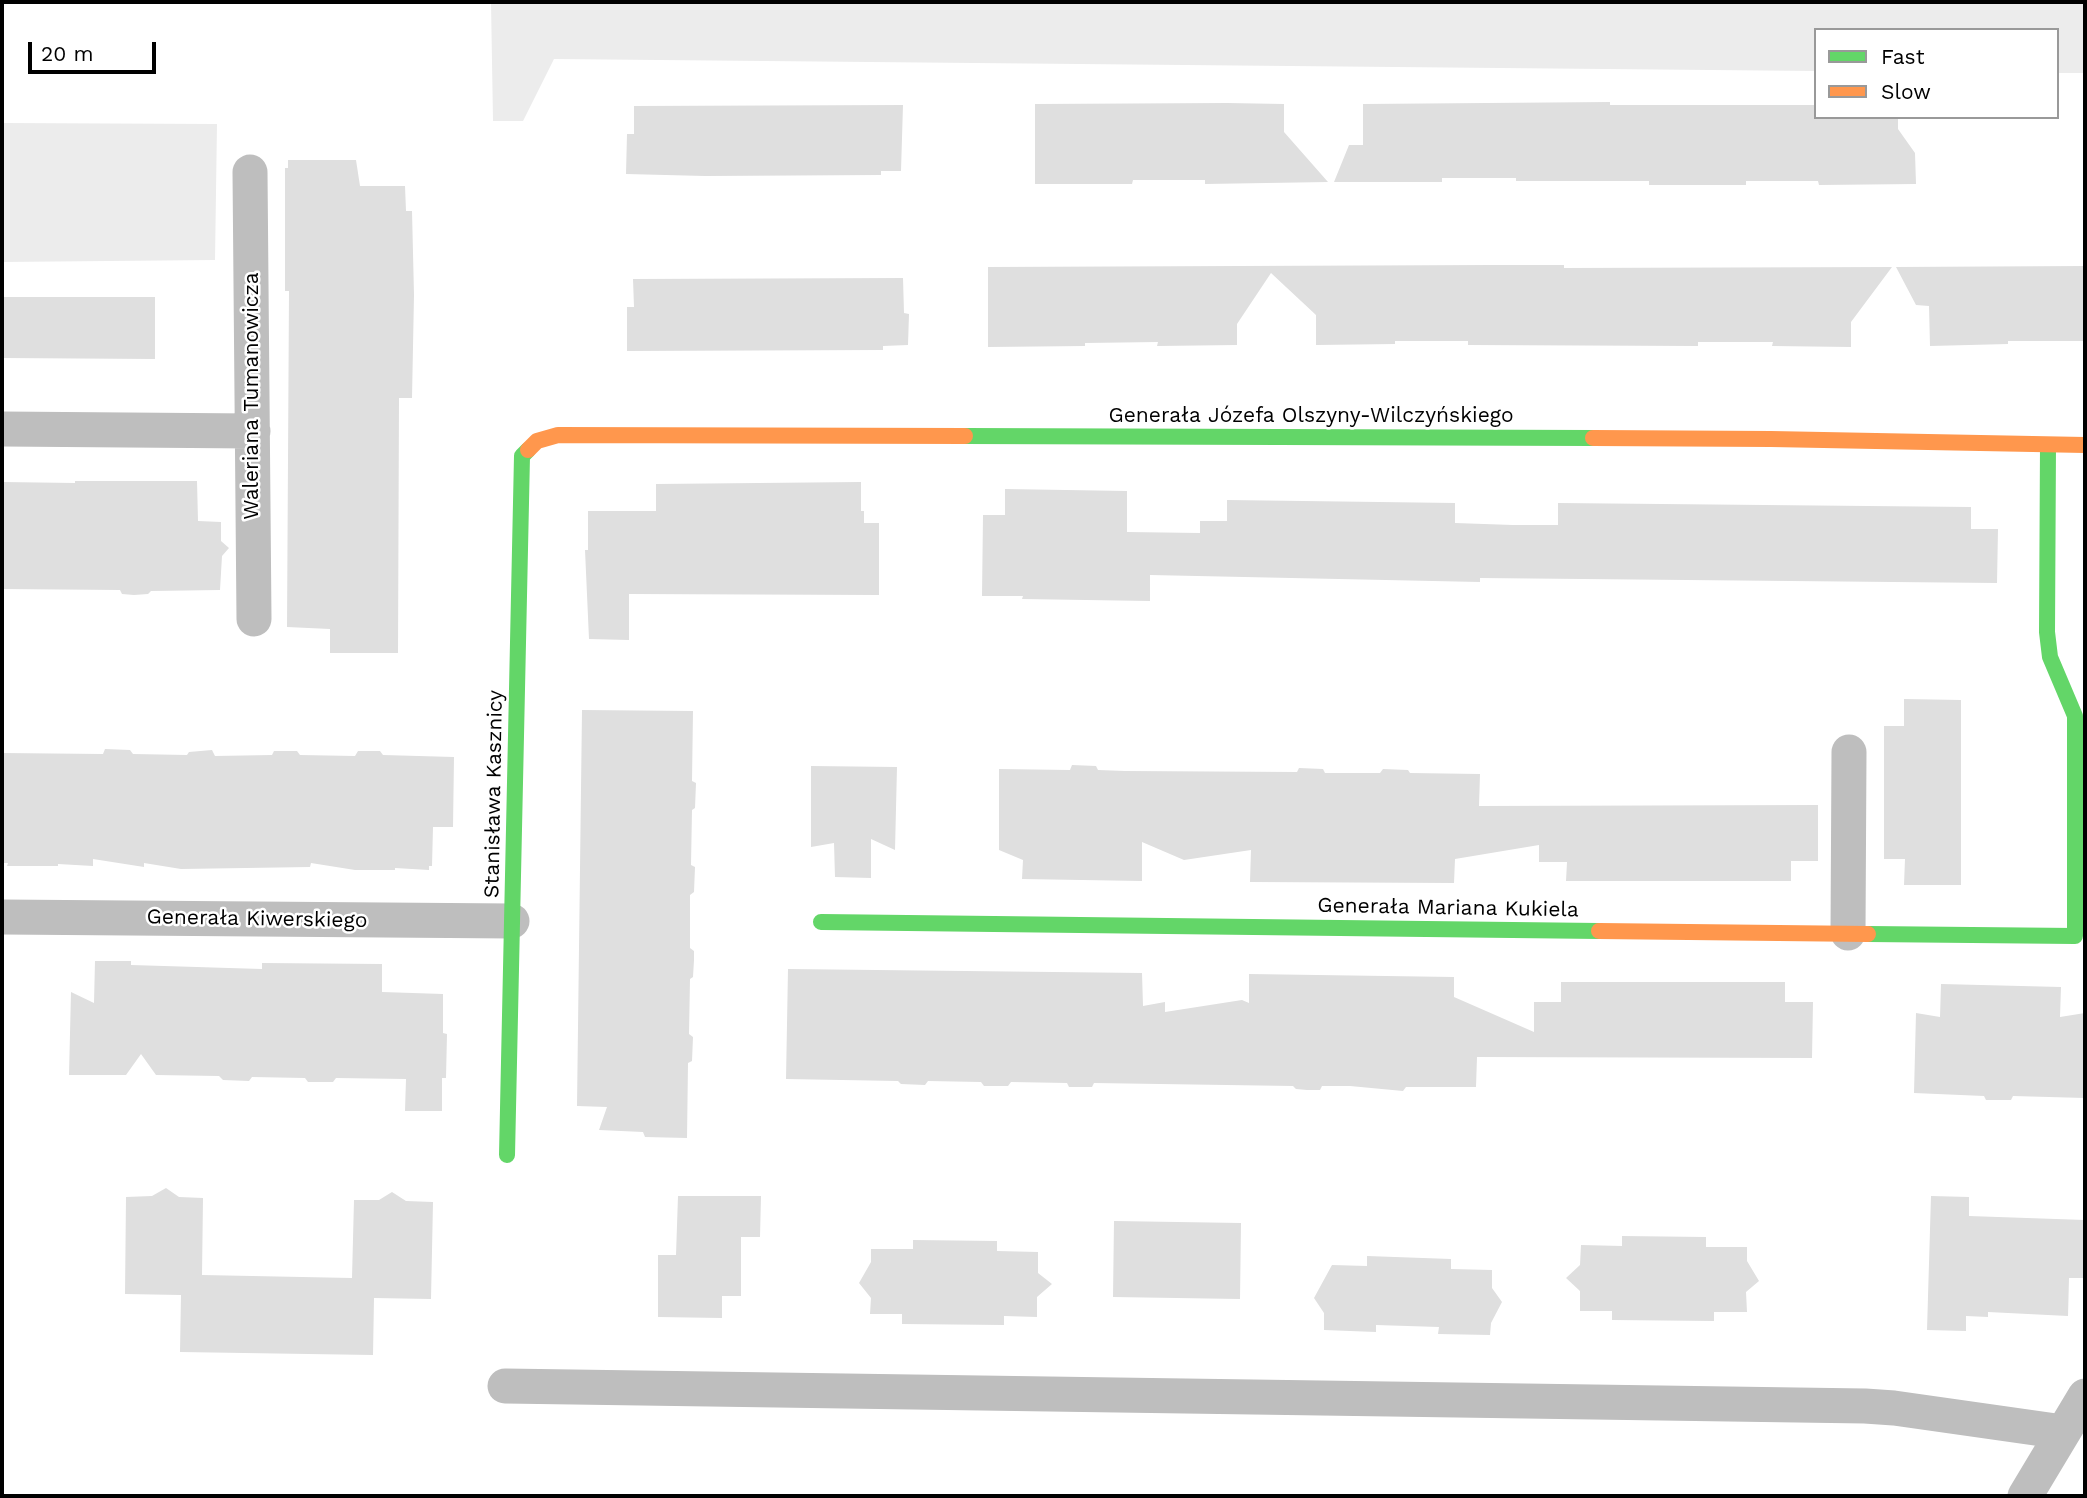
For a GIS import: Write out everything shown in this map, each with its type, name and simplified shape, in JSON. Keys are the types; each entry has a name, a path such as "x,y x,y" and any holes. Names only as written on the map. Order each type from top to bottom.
{"street":[{"name":"Waleriana Tumanowicza","path":"250,172 254,619"},
{"path":"2,429 253,431"},
{"name":"Generała Józefa Olszyny-Wilczyńskiego","path":"537,440 558,435 929,436 1771,439 2085,445"},
{"name":"Stanisława Kasznicy","path":"507,1155 522,456 537,440"},
{"name":"Generała Mariana Kukiela","path":"821,922 2075,936 2075,716 2050,657 2047,632 2048,445"},
{"path":"1848,933 1849,752"},
{"name":"Generała Kiwerskiego","path":"2,917 512,921"},
{"path":"505,1386 1865,1406 1907,1409 2063,1432"},
{"path":"2025,1496 2085,1396"}],"shaded area":[{"path":"491,2 2085,2 2085,73 2059,73 2059,28 1814,28 1814,71 554,59 523,121 493,121"},
{"path":"2,123 217,124 215,260 2,262"}],"building":[{"path":"1610,102 1610,105 1814,105 1814,119 1898,119 1898,129 1915,153 1916,184 1819,185 1818,181 1746,181 1746,185 1649,185 1649,181 1516,181 1516,178 1442,178 1442,182 1334,182 1349,145 1363,145 1363,104"},
{"path":"1035,104 1284,104 1284,132 1328,182 1205,184 1205,180 1133,180 1132,184 1035,184"},
{"path":"903,105 901,171 881,171 881,175 626,174 627,134 634,134 634,106"},
{"path":"288,160 356,160 360,186 405,186 406,211 412,211 412,398 399,398 398,653 330,653 330,629 287,627 289,291 285,291 285,168 288,168"},
{"path":"1564,265 1564,268 1892,267 1851,322 1851,347 1772,346 1773,342 1698,342 1698,346 1468,345 1468,341 1316,345 1316,315 1271,273 1237,324 1237,345 1157,346 1158,342 988,347 988,267"},
{"path":"2085,266 2085,341 2008,341 2008,344 1930,346 1929,306 1916,305 1896,267"},
{"path":"903,278 904,313 909,314 908,345 883,346 883,350 627,351 627,307 634,307 633,279"},
{"path":"2,297 155,297 155,359 2,358"},
{"path":"197,481 198,521 221,522 221,541 229,548 222,556 220,590 151,591 148,594 134,595 122,594 120,590 2,589 2,482"},
{"path":"861,482 861,511 864,511 864,523 879,523 879,595 629,594 629,640 589,639 585,550 588,550 588,511 656,511 656,484"},
{"path":"1005,489 1127,491 1127,532 1200,533 1200,521 1227,521 1227,500 1455,503 1455,523 1513,525 1558,525 1558,503 1971,507 1971,529 1998,529 1997,583 1480,578 1480,582 1150,575 1150,601 982,596 983,515 1005,515"},
{"path":"1904,699 1961,700 1961,885 1904,885 1905,859 1884,859 1884,726 1904,726"},
{"path":"582,710 693,711 692,781 696,783 695,808 692,810 691,865 695,867 694,892 690,895 690,948 694,951 694,960 693,977 690,979 689,1034 693,1037 692,1061 688,1063 687,1138 645,1137 643,1132 599,1130 607,1107 577,1106"},
{"path":"105,749 130,750 133,754 187,755 189,752 212,750 215,756 272,755 274,751 297,751 300,755 355,756 358,751 380,751 383,755 454,757 453,827 433,827 432,866 429,866 429,870 355,870 311,863 310,867 181,869 144,863 144,867 93,859 93,866 7,866 8,863 2,863 2,753 103,754"},
{"path":"1072,765 1125,771 1297,772 1299,768 1323,769 1325,773 1380,773 1383,769 1408,770 1410,773 1480,774 1479,806 1818,805 1818,861 1791,861 1791,881 1566,881 1567,862 1539,862 1539,845 1455,859 1454,883 1250,882 1251,850 1184,860 1142,842 1142,881 1022,879 1023,860 999,850 999,769 1070,770"},
{"path":"811,766 897,767 895,850 871,839 871,878 835,877 834,843 811,847"},
{"path":"95,961 131,961 131,965 262,969 262,963 382,964 382,992 443,994 443,1033 447,1034 446,1078 442,1078 442,1111 405,1111 406,1079 336,1078 333,1082 308,1082 305,1078 252,1077 249,1081 223,1080 219,1076 156,1075 141,1054 126,1075 69,1075 71,992 94,1003"},
{"path":"788,969 1142,973 1143,1006 1165,1002 1165,1012 1242,1000 1249,1003 1249,974 1454,977 1454,997 1534,1032 1534,1002 1561,1002 1561,982 1785,982 1785,1002 1813,1002 1812,1058 1477,1057 1476,1087 1406,1087 1403,1091 1350,1086 1322,1086 1320,1090 1307,1090 1293,1086 1094,1083 1092,1087 1069,1087 1067,1083 1011,1082 1008,1086 984,1086 981,1082 928,1081 925,1085 901,1084 898,1081 786,1079"},
{"path":"1941,984 2061,987 2060,1017 2085,1013 2085,1098 2013,1096 2011,1100 1986,1100 1984,1096 1914,1093 1916,1013 1940,1017"},
{"path":"166,1188 179,1197 203,1198 202,1275 352,1278 354,1200 379,1200 392,1192 406,1201 433,1202 431,1299 374,1298 373,1355 180,1352 181,1295 125,1294 126,1197 152,1196"},
{"path":"678,1196 761,1196 760,1237 741,1237 741,1296 722,1296 722,1318 658,1317 658,1255 676,1255"},
{"path":"1931,1196 1969,1197 1969,1216 2085,1220 2085,1278 2069,1278 2068,1316 1988,1312 1988,1317 1966,1316 1966,1331 1927,1330"},
{"path":"1114,1221 1241,1223 1240,1299 1113,1297"},
{"path":"1622,1236 1706,1237 1706,1247 1747,1247 1747,1261 1759,1281 1746,1292 1747,1312 1714,1312 1714,1321 1612,1320 1612,1311 1580,1311 1580,1291 1566,1278 1580,1265 1581,1245 1622,1246"},
{"path":"913,1240 997,1241 997,1251 1038,1252 1038,1273 1052,1284 1037,1297 1037,1317 1004,1316 1004,1325 902,1324 902,1314 870,1314 871,1298 859,1283 871,1262 871,1249 913,1249"},
{"path":"1367,1256 1451,1259 1451,1269 1492,1270 1492,1288 1502,1302 1491,1323 1490,1335 1438,1334 1439,1327 1376,1325 1376,1332 1324,1330 1324,1313 1314,1298 1332,1265 1367,1266"}],"traffic: fast":[{"path":"965,436 1593,438"},
{"path":"1868,934 2075,936 2075,716 2050,657 2047,632 2048,445"},
{"path":"507,1155 522,456 528,450"},
{"path":"821,922 1599,931"}],"traffic: slow":[{"path":"528,450 537,441 558,435 965,436"},
{"path":"1593,438 2085,445"},
{"path":"1599,931 1868,934"}]}
